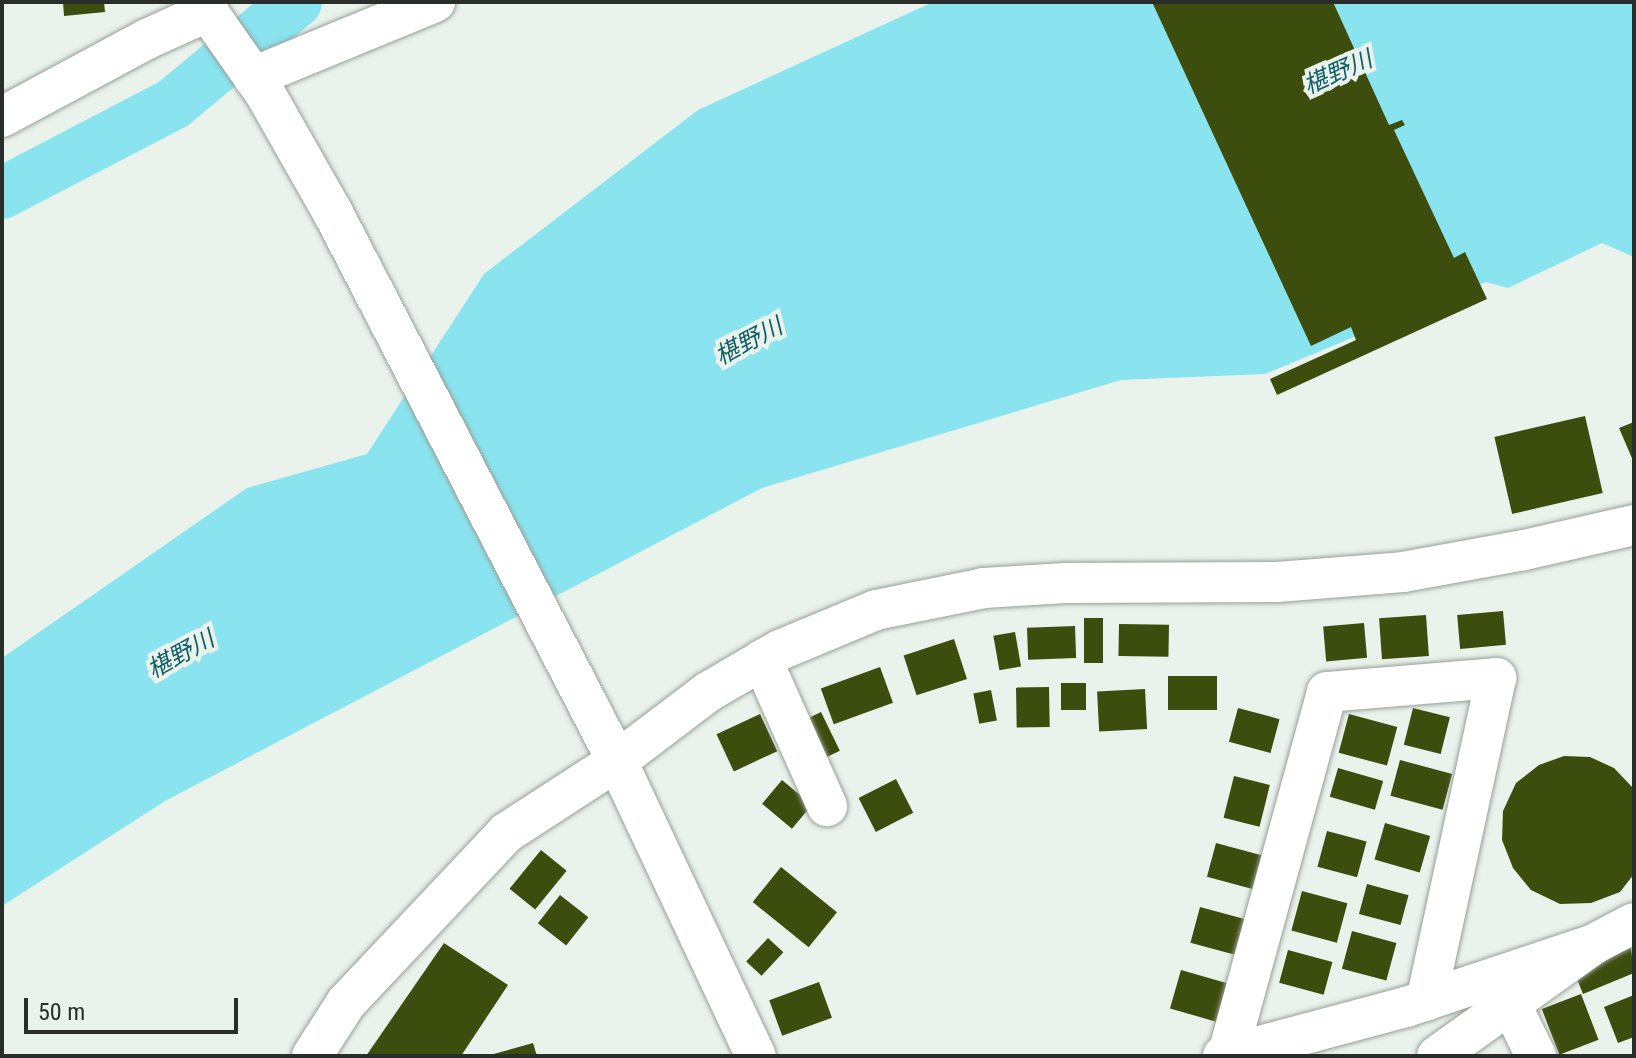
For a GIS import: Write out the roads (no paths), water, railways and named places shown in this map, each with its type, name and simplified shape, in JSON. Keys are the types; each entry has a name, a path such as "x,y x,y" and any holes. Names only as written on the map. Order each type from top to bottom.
{"street":[{"path":"260,86 435,2"},
{"path":"2,117 205,6 260,86 332,211 612,751 756,1056"},
{"path":"312,1056 346,1003 506,833 612,751 708,692 762,660 876,610 984,588 1065,583 1277,582 1403,572 1524,550 1634,525"},
{"path":"762,660 827,806"},
{"path":"1226,1055 1327,692 1496,678 1426,1001"},
{"path":"1437,1056 1594,944 1634,923"},
{"path":"1226,1055 1426,1001 1594,944"},
{"path":"1511,1005 1536,1056"}],"water":[{"name":"椹野川","path":"933,2 1634,2 1634,257 1602,243 1508,288 1486,282 1265,374 1121,380 762,488 165,801 2,906 2,658 247,488 367,454 484,274 698,110"}],"waterway":[{"path":"2,193 173,104 296,2"}]}
